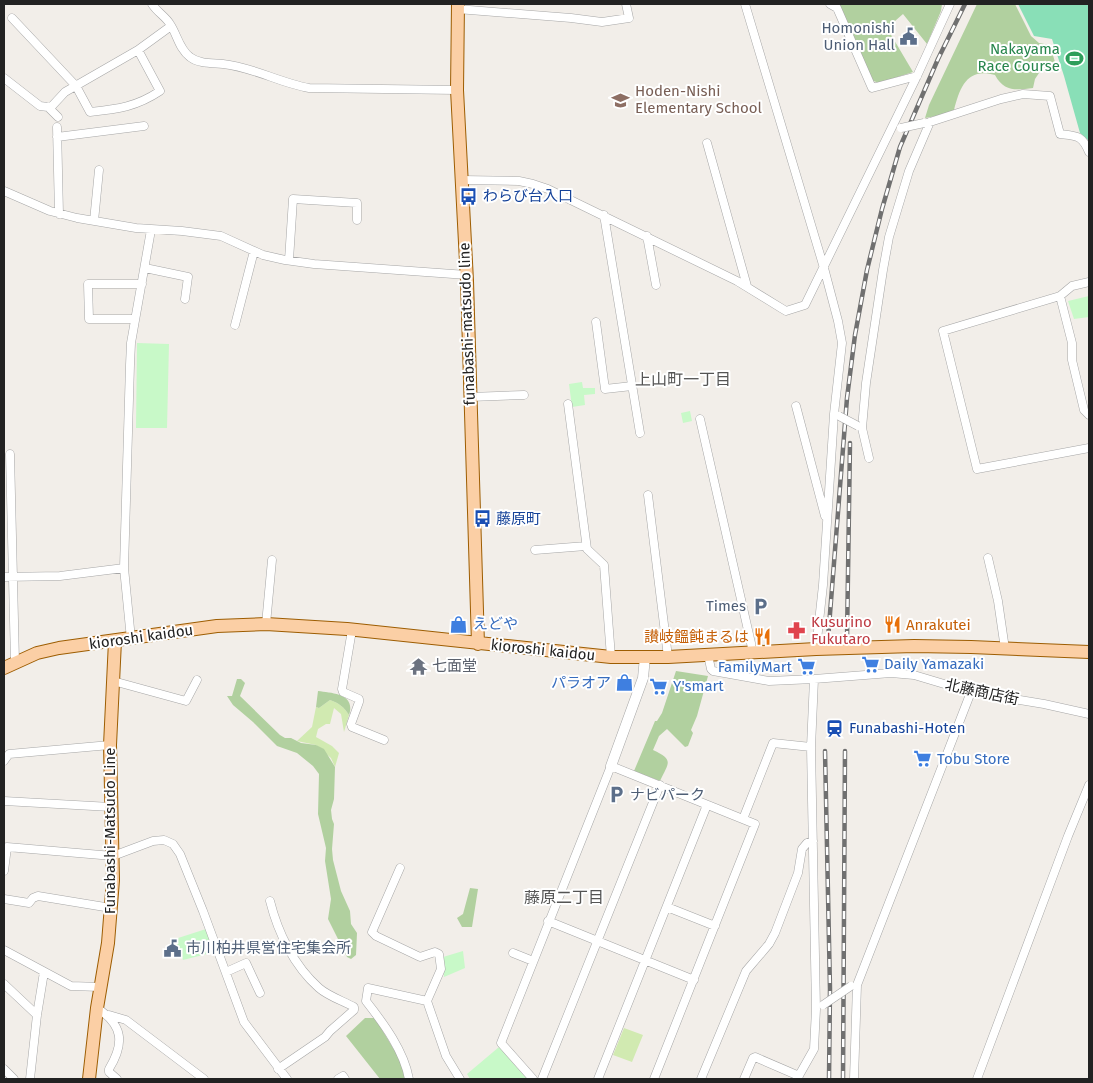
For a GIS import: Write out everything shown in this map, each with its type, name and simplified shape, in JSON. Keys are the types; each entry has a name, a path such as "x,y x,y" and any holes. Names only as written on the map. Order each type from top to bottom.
{"main road":[{"name":"funabashi-matsudo line","path":"458,6 457,90 467,275 478,644"},
{"name":"kioroshi kaidou","path":"10,665 47,650 217,626 266,624 352,630 612,657 668,657 914,646 1089,652"},
{"name":"Funabashi-Matsudo Line","path":"89,1079 97,1008 108,943 113,880 110,745 116,641"}],"street":[{"path":"152,4 158,13 169,22 186,54 195,60 209,64 226,64 261,73 293,85 309,88 457,90"},
{"path":"458,6 602,22 629,18 626,4"},
{"path":"745,4 824,268 842,343 816,649"},
{"path":"830,4 836,8 872,88 917,76"},
{"path":"462,180 520,181 533,184 604,215 747,286 786,311 805,305 891,130 950,4"},
{"path":"12,18 76,86 90,112 122,109 148,99 160,91 138,50"},
{"path":"4,78 40,106 52,106 65,92 138,50 171,26"},
{"path":"891,130 927,123 1001,99 1023,94 1050,96 1060,134 1077,136 1084,141 1089,152"},
{"path":"48,107 58,117"},
{"path":"869,458 860,427 889,237 927,123"},
{"path":"57,137 144,126"},
{"path":"57,127 59,214"},
{"path":"707,143 747,286"},
{"path":"94,221 100,170"},
{"path":"4,191 59,214 151,230 182,231 221,236 254,252 289,260 314,264 467,275"},
{"path":"289,260 293,199 357,203 356,220"},
{"path":"604,215 640,433"},
{"path":"131,639 124,568 130,365 135,319 151,230"},
{"path":"647,236 656,285"},
{"path":"235,325 254,252"},
{"path":"145,268 188,277 185,299"},
{"path":"1089,282 1072,286 1060,296 944,331 977,469 1089,448"},
{"path":"135,319 89,319 88,284 142,284"},
{"path":"1060,296 1072,343 1072,360 1084,410 1089,416"},
{"path":"596,322 605,390 632,386"},
{"path":"470,398 524,395"},
{"path":"568,404 586,546 604,565 612,657"},
{"path":"796,406 826,522"},
{"path":"837,415 860,427"},
{"path":"700,419 753,652"},
{"path":"10,454 13,577 10,665"},
{"path":"648,495 668,657"},
{"path":"535,550 586,546"},
{"path":"988,558 998,601 1004,648"},
{"path":"266,624 272,560"},
{"path":"4,577 60,576 124,568"},
{"path":"352,630 342,689 343,692 359,698 350,724 352,727 384,740"},
{"name":"北藤商店街","path":"708,655 710,669 721,673 769,681 905,674 971,692 1044,704 1089,714"},
{"path":"533,1079 501,1043 611,766 643,678 645,657"},
{"path":"113,681 186,701 197,680"},
{"path":"744,1079 755,1057 798,1078 814,1049 819,1007 811,747 814,680"},
{"path":"854,1079 854,985 971,692"},
{"path":"743,819 773,743 811,747"},
{"path":"4,761 9,754 110,745"},
{"path":"611,766 755,824 654,1079"},
{"path":"977,1079 1089,785"},
{"path":"542,1079 660,786"},
{"path":"4,801 111,807"},
{"path":"598,1079 708,805"},
{"path":"4,872 7,847 113,856 153,841 164,840 173,844 180,854 244,1022 287,1079"},
{"path":"701,1079 746,971 769,944 775,933 798,873 802,849 806,843 813,841"},
{"path":"400,868 372,932 376,936 420,956 435,952 439,954 441,969 428,1001 446,1056 460,1079"},
{"path":"4,899 29,903 38,896 111,908"},
{"path":"270,901 276,926 299,966 320,990 354,1007 354,1010 325,1036 278,1069"},
{"path":"667,907 715,926"},
{"path":"548,921 694,980"},
{"path":"4,950 71,986 100,987"},
{"path":"513,953 533,961"},
{"path":"226,972 246,963 260,993"},
{"path":"30,1079 44,972"},
{"path":"4,984 37,1015"},
{"path":"819,1007 854,985"},
{"path":"409,1079 407,1065 366,1001 368,988 428,1001"},
{"path":"97,1008 114,1022 120,1037 119,1048 109,1069 109,1072 117,1079"},
{"path":"109,1016 126,1020 204,1079"},
{"path":"4,1069 14,1079"},
{"path":"338,1079 343,1076 345,1079"}],"green space":[{"path":"836,4 942,4 941,11 927,44 903,14 887,28 913,72 879,83 871,80"},
{"path":"977,4 1015,4 1031,36 1039,43 1050,45 1057,69 1039,73 1033,88 1021,89 1006,87 995,75 986,73 972,76 962,86 954,110 942,115 925,118 929,105"},
{"name":"Nakayama Race Course","path":"1018,4 1089,4 1089,141 1080,133 1052,39 1034,36"},
{"path":"1089,296 1089,317 1074,319 1068,301"},
{"path":"137,343 169,344 167,428 136,428"},
{"path":"582,382 583,388 595,388 595,394 584,395 585,405 572,407 569,384"},
{"path":"690,411 692,421 683,423 681,413"},
{"path":"676,671 708,676 697,716 691,730 693,733 688,746 685,747 667,729 659,736 653,750 664,756 668,762 660,781 634,771 655,721 657,721 662,713"},
{"path":"237,679 241,679 245,683 240,696 280,735 324,749 335,767 334,799 331,810 334,824 332,849 341,891 350,911 351,924 357,933 356,955 351,959 347,957 328,919 331,899 325,861 326,848 318,814 319,774 313,766 297,753 277,746 233,705 227,696 232,696"},
{"path":"318,691 336,694 346,699 350,708 349,715 336,702 330,700 319,708 316,707"},
{"path":"330,700 336,702 349,715 344,732 341,714 334,708 330,724 326,724 318,729 316,737 332,746 339,753 335,767 331,758 316,745 297,741 312,727 316,707 319,708"},
{"path":"470,888 478,889 472,927 462,927 457,918 463,914"},
{"path":"206,929 215,952 183,960 175,939"},
{"path":"463,951 465,968 444,977 443,957"},
{"path":"365,1018 375,1018 402,1063 406,1079 380,1079 346,1036"},
{"path":"624,1028 643,1035 632,1062 613,1055"},
{"path":"499,1047 527,1079 470,1079 467,1074"}],"railway":[{"path":"828,639 847,398 855,335 867,270 900,147 938,59 965,4"},
{"path":"847,639 850,443"},
{"path":"825,751 830,989 829,1079"},
{"path":"843,1079 845,751"}],"place":[{"name":"Homonishi Union Hall","path":"909,37"},
{"name":"Nakayama Race Course","path":"1074,58"},
{"name":"Hoden-Nishi Elementary School","path":"621,100"},
{"name":"わらび台入口","path":"469,196"},
{"name":"藤原町","path":"482,519"},
{"name":"Times","path":"760,606"},
{"name":"えどや","path":"459,624"},
{"name":"Anrakutei","path":"892,625"},
{"name":"Kusurino Fukutaro","path":"797,631"},
{"name":"讃岐饂飩まるは","path":"763,637"},
{"name":"Daily Yamazaki","path":"870,664"},
{"name":"七面堂","path":"418,666"},
{"name":"FamilyMart","path":"806,667"},
{"name":"パラオア","path":"625,683"},
{"name":"Y'smart","path":"659,686"},
{"name":"Funabashi-Hoten","path":"835,728"},
{"name":"Tobu Store","path":"923,759"},
{"name":"ナビパーク","path":"616,795"},
{"name":"市川柏井県営住宅集会所","path":"172,948"}],"district":[{"name":"上山町一丁目","path":"683,379"},
{"name":"藤原二丁目","path":"564,897"}]}
